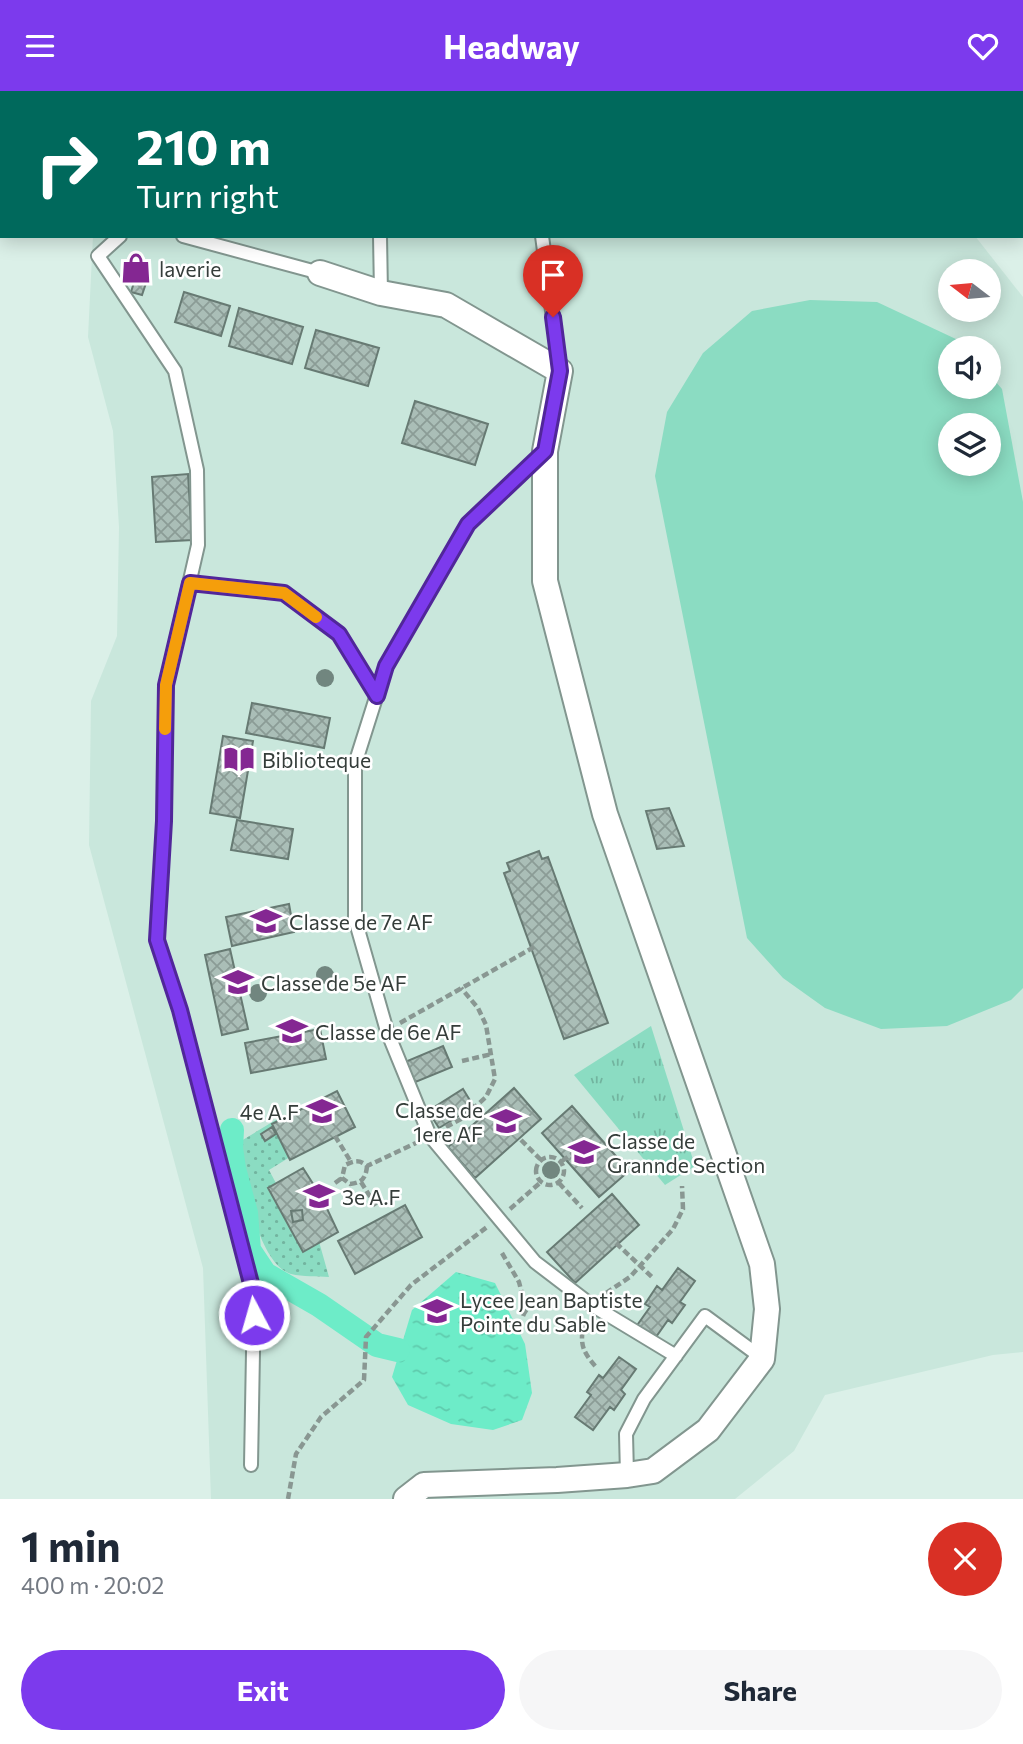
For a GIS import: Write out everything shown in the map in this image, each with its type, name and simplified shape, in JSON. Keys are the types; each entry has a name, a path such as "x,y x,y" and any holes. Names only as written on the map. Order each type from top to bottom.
{"street":[{"path":"320,273 381,293 446,305 560,371 545,451 545,581 605,814 762,1264 768,1309 762,1359 708,1430 653,1471 627,1475 424,1485 406,1499"}],"lane":[{"path":"118,238 98,256 175,371 197,470 198,545 166,685 164,821 157,940 180,1010 254,1295 251,1465"},
{"path":"198,238 221,241 320,273"},
{"path":"380,238 381,293"},
{"path":"541,238 560,371"},
{"path":"545,451 468,524 386,666 355,764 355,919 387,1031 430,1136 535,1262 590,1304 676,1356"},
{"path":"190,583 284,593 339,634 377,696"},
{"path":"627,1475 626,1434 645,1399 705,1316 762,1359"}],"path":[{"path":"387,1031 536,946"},
{"path":"462,1061 492,1054"},
{"path":"335,1136 351,1162"},
{"path":"522,1140 540,1160"},
{"path":"562,1161 575,1152"},
{"path":"540,1160 550,1157 562,1161"},
{"path":"540,1160 536,1172 541,1182 559,1183"},
{"path":"559,1183 565,1174 562,1161"},
{"path":"335,1183 342,1178"},
{"path":"361,1182 376,1206"},
{"path":"288,1499 296,1454 321,1417 364,1380 366,1337 411,1285 498,1219 541,1182"},
{"path":"559,1183 582,1208"},
{"path":"596,1367 584,1353 581,1335 590,1304 630,1277 673,1229 683,1209 682,1186"},
{"path":"498,1219 494,1237 519,1282 526,1309"},
{"path":"616,1243 654,1279"},
{"path":"523,1316 533,1303 574,1291"}],"shaded area":[{"path":"93,238 977,238 993,259 938,259 938,322 1001,322 1001,269 1023,297 1023,1352 993,1355 825,1395 794,1451 735,1499 211,1499 203,1268 89,845 91,701 117,636 119,527 113,431 88,337"}],"green space":[{"path":"810,300 877,302 949,336 938,336 938,399 1001,399 1002,389 1023,502 1023,988 1011,1000 947,1026 881,1029 825,1008 783,978 747,938 655,476 667,412 703,353 752,311"},
{"path":"651,1026 695,1166 665,1185 574,1075"},
{"path":"279,1118 298,1152 269,1170 307,1242 318,1238 329,1277 291,1274 279,1267 269,1254 253,1217 236,1144"}],"water":[{"path":"456,1272 495,1283 525,1344 532,1393 522,1420 493,1430 451,1424 408,1405 392,1377 412,1310"}],"building":[{"path":"136,276 147,280 142,295 131,292"},
{"path":"184,292 230,306 221,336 175,322"},
{"path":"239,308 303,327 292,364 229,346"},
{"path":"316,330 379,348 368,386 305,368"},
{"path":"415,401 488,424 475,465 402,443"},
{"path":"188,474 192,540 156,542 152,477"},
{"path":"252,703 330,718 324,748 246,733"},
{"path":"223,736 253,741 240,818 210,813"},
{"path":"669,808 684,846 657,849 646,811"},
{"path":"237,820 293,829 288,859 231,850"},
{"path":"539,851 542,859 548,857 608,1023 564,1039 504,873 510,871 507,863"},
{"path":"289,904 294,932 232,946 226,917"},
{"path":"230,949 248,1029 222,1035 205,955"},
{"path":"320,1029 326,1059 251,1073 245,1043"},
{"path":"443,1046 452,1067 413,1083 405,1062"},
{"path":"514,1088 541,1119 475,1178 448,1147"},
{"path":"463,1089 474,1107 439,1128 428,1111"},
{"path":"337,1091 355,1127 290,1160 272,1124"},
{"path":"572,1106 629,1171 599,1197 542,1133"},
{"path":"272,1127 276,1134 265,1141 261,1134"},
{"path":"303,1168 322,1198 338,1232 303,1252 268,1188"},
{"path":"612,1194 639,1225 575,1283 547,1252"},
{"path":"405,1205 422,1237 355,1274 338,1241"},
{"path":"302,1210 303,1220 293,1222 291,1211"},
{"path":"678,1268 695,1281 680,1302 685,1305 672,1323 668,1320 651,1344 633,1331 650,1307 645,1304 657,1286 662,1290"},
{"path":"619,1357 636,1369 621,1390 625,1394 614,1410 610,1407 593,1430 575,1417 591,1395 587,1392 599,1375 603,1378"}],"waterway":[{"path":"232,1130 231,1148 246,1213 249,1250 265,1274 319,1305 377,1345 398,1350"}],"slow traffic":[{"path":"165,729 166,685 190,583 284,593 316,617"}],"place":[{"name":"laverie","path":"136,268"},
{"name":"Biblioteque","path":"239,759"},
{"name":"Classe de 7e AF","path":"266,921"},
{"name":"Classe de 5e AF","path":"238,982"},
{"name":"Classe de 6e AF","path":"292,1031"},
{"name":"4e A.F","path":"322,1111"},
{"name":"Classe de 1ere AF","path":"506,1121"},
{"name":"Classe de Grannde Section","path":"584,1152"},
{"name":"3e A.F","path":"319,1196"},
{"name":"Lycee Jean Baptiste Pointe du Sable","path":"437,1311"}],"route":[{"path":"254,1315 254,1295 180,1010 157,940 164,821 166,685 190,583 284,593 339,634 377,696 386,666 468,524 545,451 560,371 553,317"}]}
